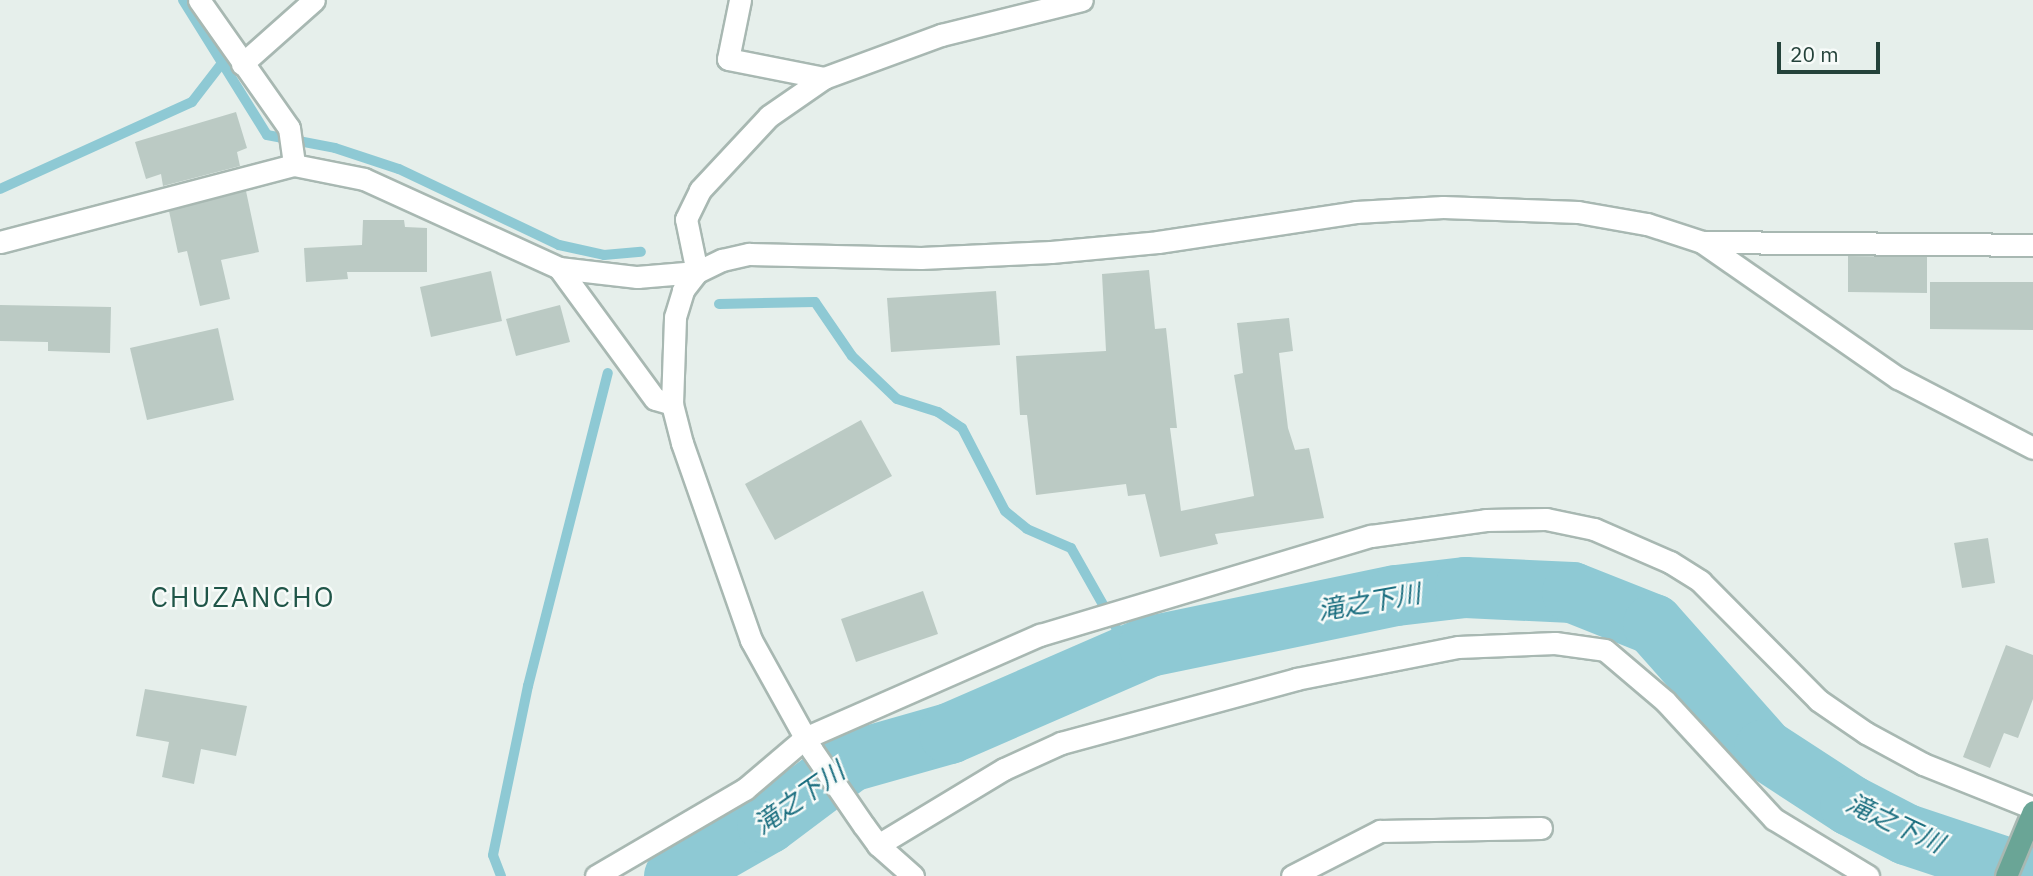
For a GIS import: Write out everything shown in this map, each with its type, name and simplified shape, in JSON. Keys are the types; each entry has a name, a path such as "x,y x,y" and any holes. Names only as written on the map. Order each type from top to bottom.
{"main road":[{"path":"2006,876 2032,814"}],"street":[{"path":"199,0 289,128 294,158"},
{"path":"242,64 314,0"},
{"path":"740,0 728,59 824,78"},
{"path":"913,876 878,845 809,744 735,600 672,404 675,317 683,290 697,272 686,219 700,190 769,117 824,78 941,35 1082,0"},
{"path":"0,242 294,158 363,179 559,268 637,277 697,272 749,254 921,258 1051,252 1158,242 1356,212 1443,207 1578,212 1647,224 1702,243 1898,378 2033,448"},
{"path":"1702,243 2033,245"},
{"path":"559,268 655,399 672,404"},
{"path":"596,876 745,789 809,744 958,668 1087,620 1371,536 1486,520 1546,519 1594,528 1630,542 1700,580 1818,700 1866,733 1923,764 2032,814"},
{"path":"878,845 1004,769 1061,743 1296,679 1458,647 1555,643 1605,650 1666,702 1774,819 1868,876"},
{"path":"1292,876 1380,831 1541,828"}],"building":[{"path":"236,112 247,148 237,152 240,166 163,186 161,174 146,179 135,142"},
{"path":"246,191 259,252 221,260 230,299 200,306 187,251 178,253 169,211"},
{"path":"363,220 404,220 405,227 427,228 427,272 347,272 348,279 306,282 304,248 362,245"},
{"path":"1848,256 1927,257 1927,293 1848,292"},
{"path":"1149,270 1155,329 1166,328 1177,428 1170,428 1181,511 1254,496 1234,375 1243,373 1237,323 1289,318 1293,351 1279,353 1288,428 1295,450 1309,448 1324,518 1215,534 1218,544 1160,557 1145,494 1128,496 1126,484 1036,495 1027,415 1020,415 1016,356 1106,351 1102,274"},
{"path":"491,271 502,321 431,337 420,287"},
{"path":"1930,282 2033,282 2033,330 1930,329"},
{"path":"996,291 1000,345 891,352 887,298"},
{"path":"0,305 111,307 110,353 48,351 48,342 0,341"},
{"path":"560,305 570,342 516,356 506,319"},
{"path":"218,328 234,400 147,420 130,348"},
{"path":"861,420 892,476 775,540 745,484"},
{"path":"1988,538 1995,583 1962,588 1954,543"},
{"path":"923,591 938,634 856,662 841,619"},
{"path":"2006,645 2033,655 2033,699 2018,738 2004,733 1990,768 1963,757"},
{"path":"145,689 247,706 236,756 201,749 194,784 162,777 169,742 136,736"}],"waterway":[{"path":"183,0 267,135 335,148 399,169 559,245 604,255 641,252"},
{"path":"0,189 192,102 222,63"},
{"path":"719,304 815,302 852,356 897,399 938,412 962,428 1005,511 1027,529 1071,548 1131,654"},
{"path":"501,876 493,855 528,686 608,373"},
{"name":"滝之下川","path":"674,876 767,823 850,761 949,733 1149,646 1396,595 1465,587 1572,592 1653,624 1764,749 1850,805 1906,834 2032,876"}],"district":[{"name":"CHUZANCHO","path":"243,597"}]}
